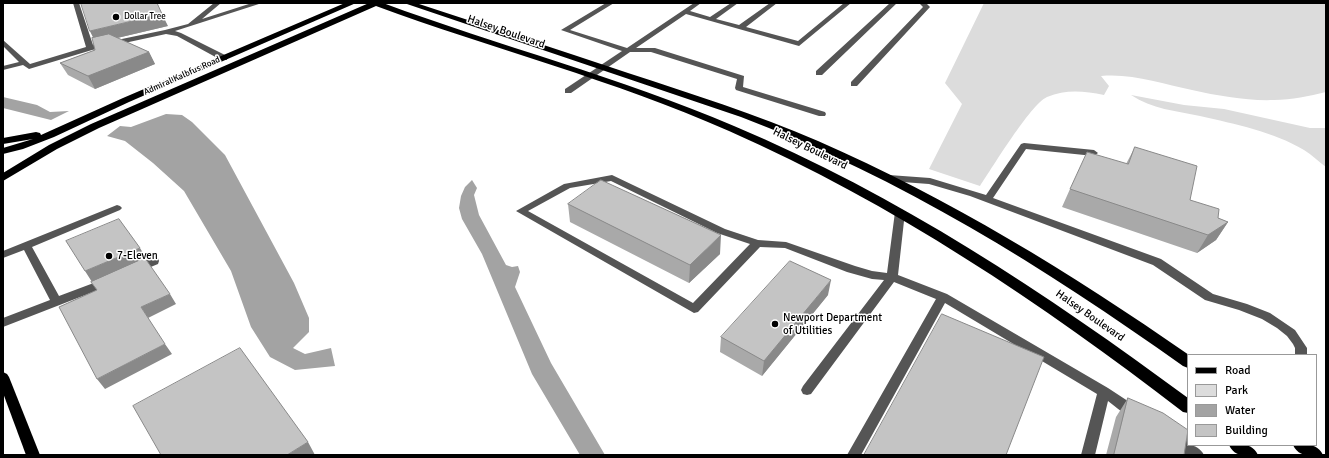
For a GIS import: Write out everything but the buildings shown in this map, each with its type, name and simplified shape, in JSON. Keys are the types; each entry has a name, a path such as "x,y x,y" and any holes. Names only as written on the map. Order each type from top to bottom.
{"highway":[{"name":"Admiral Kalbfus Road","path":"3,151 47,138 86,118 352,3"},
{"name":"Admiral Kalbfus Road","path":"3,178 53,147 95,126 376,3"},
{"name":"Halsey Boulevard","path":"376,3 668,103 755,138 825,172 900,212 961,248 1106,346 1187,406"},
{"name":"Halsey Boulevard","path":"408,3 723,107 821,146 889,178 969,220 1026,254 1117,312 1187,361"},
{"path":"3,141 44,133 86,118"},
{"path":"1238,446 1250,455"},
{"path":"1303,446 1314,455"}],"main road":[{"path":"3,377 6,397 33,455"}],"lane":[{"path":"76,3 90,48"},
{"path":"190,25 218,3"},
{"path":"3,42 29,67 90,48 166,32 259,3"},
{"path":"611,3 564,30 627,50 652,50 741,78 740,88 822,114"},
{"path":"568,91 698,3"},
{"path":"711,19 735,3"},
{"path":"741,27 774,3"},
{"path":"685,12 799,44 848,3"},
{"path":"819,73 894,3"},
{"path":"854,84 927,6 922,3"},
{"path":"166,32 179,34 224,58"},
{"path":"78,52 90,58"},
{"path":"3,68 24,63"},
{"path":"988,199 1024,146 1094,153"},
{"path":"757,243 694,310 521,211 567,186 612,178 721,231 757,243 786,245 851,269 872,275 892,277 943,297 1104,392 1148,421"},
{"path":"889,178 930,181 988,199 1157,262 1209,297 1266,316 1281,325 1291,333 1301,348 1301,354"},
{"path":"3,255 118,208"},
{"path":"807,390 892,277 900,212"},
{"path":"26,245 57,302"},
{"path":"3,323 84,292 154,261"},
{"path":"854,455 943,297"},
{"path":"1088,455 1104,392"},
{"path":"1166,434 1197,455"}],"green space":[{"path":"984,3 1326,3 1326,92 1287,99 1254,100 1233,98 1124,76 1101,76 1109,86 1104,95 1089,92 1068,92 1054,94 1040,102 1002,152 980,186 929,169 962,104 945,83"},
{"path":"1131,95 1184,105 1224,109 1310,128 1326,128 1326,167 1304,150 1267,133 1227,122 1173,111 1139,100"}],"water":[{"path":"3,97 37,105 50,112 69,111 51,120 3,108"},
{"path":"166,114 182,115 192,122 225,155 294,283 309,318 309,332 293,348 305,354 331,348 335,366 295,370 270,357 251,327 231,271 184,191 153,163 125,141 107,136 120,126 131,127"},
{"path":"472,180 477,188 474,195 479,215 506,265 512,267 518,266 520,272 515,287 551,363 605,455 580,455 532,374 482,254 462,219 459,208 461,196 465,187"}],"place":[{"name":"Dollar Tree","path":"116,17"},
{"name":"7-Eleven","path":"109,256"},
{"name":"Newport Department of Utilities","path":"775,324"}]}
